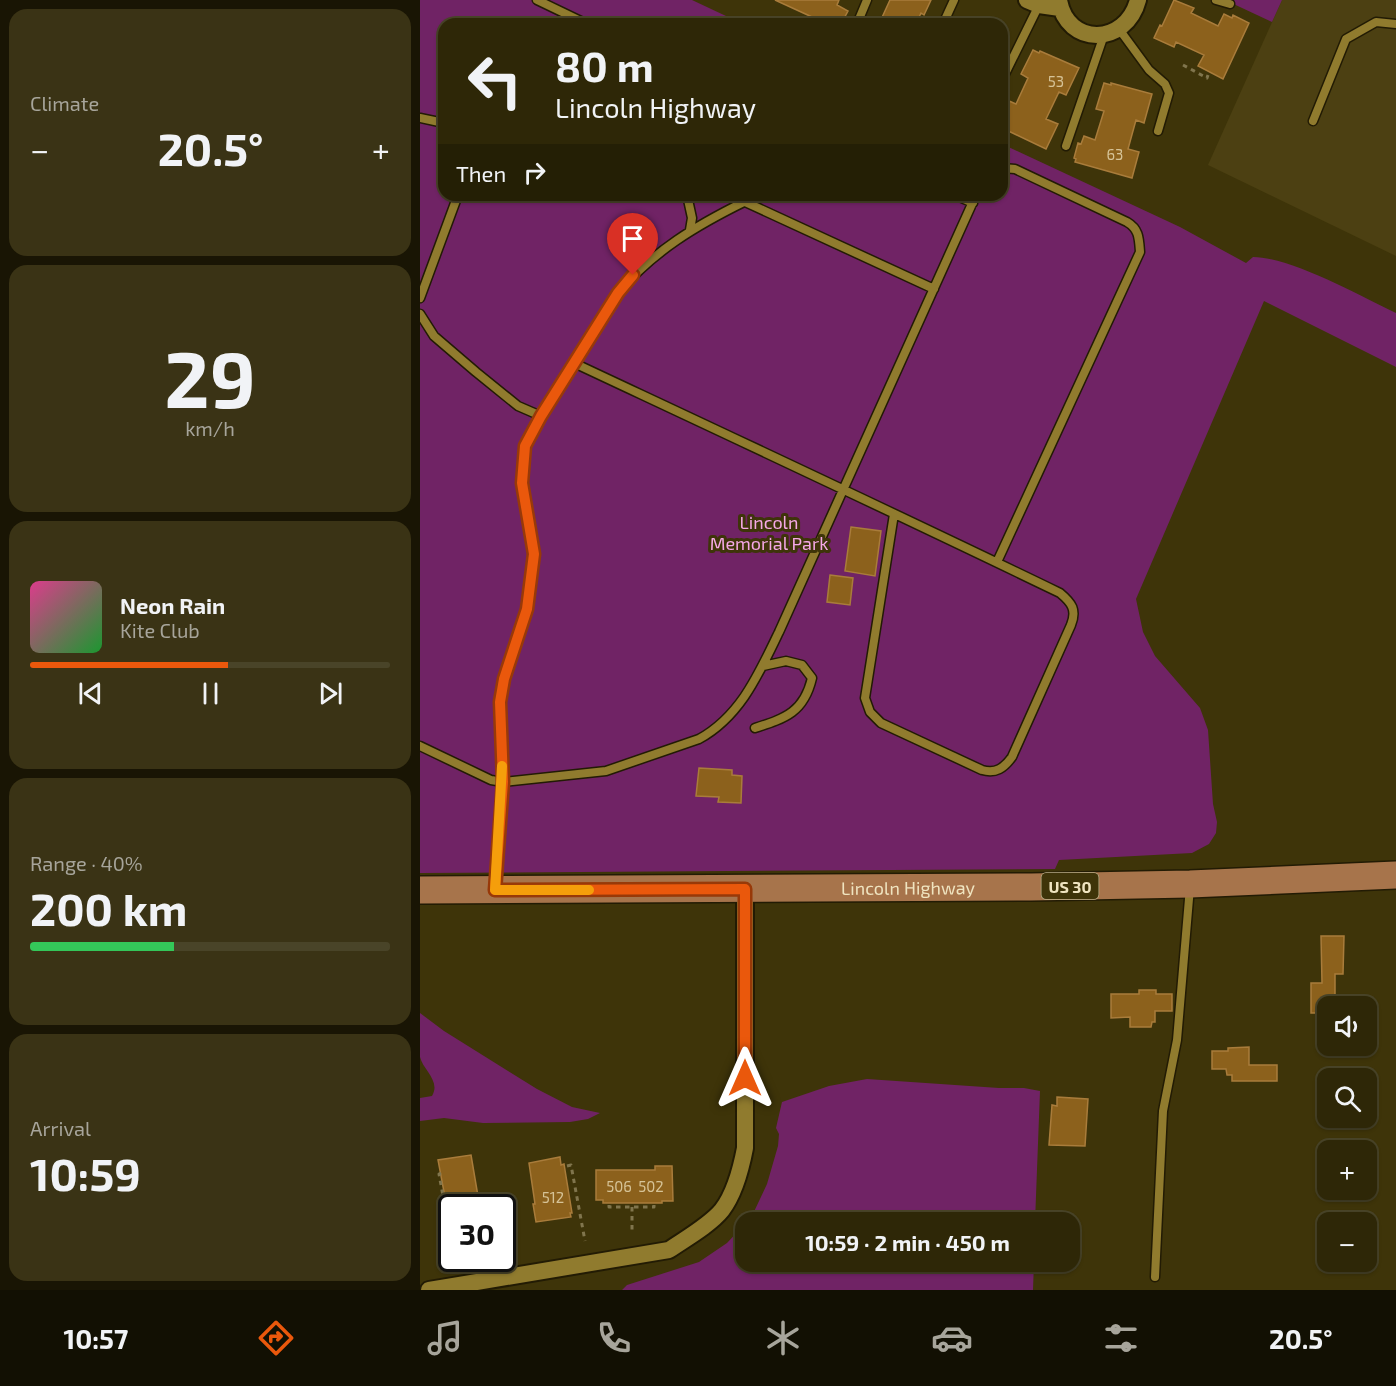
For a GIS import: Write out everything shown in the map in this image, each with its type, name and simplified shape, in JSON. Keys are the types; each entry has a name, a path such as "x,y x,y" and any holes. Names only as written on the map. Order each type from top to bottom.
{"main road":[{"name":"Lincoln Highway","path":"420,890 1190,884 1396,875"}],"street":[{"path":"1033,3 1059,4 1073,26 1093,35 1112,32 1128,21 1135,12 1138,0"},
{"path":"429,1290 669,1250 696,1232 722,1210 737,1181 745,1148 745,889"}],"lane":[{"path":"537,0 574,18"},
{"path":"860,18 867,0"},
{"path":"946,18 954,0"},
{"path":"1216,0 1230,4"},
{"path":"1008,66 1033,3"},
{"path":"1313,121 1346,39 1376,22 1396,24"},
{"path":"1066,146 1112,32 1165,84 1169,93 1158,131"},
{"path":"420,118 438,122"},
{"path":"997,562 1140,252 1139,234 1135,226 1015,169 1008,168"},
{"path":"421,295 456,201"},
{"path":"688,201 692,218 690,230"},
{"path":"495,890 503,782 500,702 504,679 527,609 534,554 522,483 525,446 541,416 618,293 652,257 690,230 746,201 934,289"},
{"path":"420,746 491,780 503,782 606,771 699,739 712,732 736,710 763,666 973,201"},
{"path":"420,314 434,336 476,372 518,406 541,416"},
{"path":"574,363 997,562 1060,593 1072,604 1074,618 1012,757 1006,765 995,772 982,770 881,723 867,706 865,698 894,514"},
{"path":"755,728 776,721 796,710 808,695 812,678 802,665 786,661 763,666"},
{"path":"1155,1277 1163,1111 1177,1040 1190,884"}],"path":[{"path":"1183,65 1207,78 1208,75"},
{"path":"567,1166 571,1165 585,1241"},
{"path":"441,1173 438,1174 442,1194"},
{"path":"609,1205 609,1207 654,1207 654,1205"},
{"path":"632,1207 632,1233"}],"shaded area":[{"path":"1282,0 1396,0 1396,256 1208,165"}],"green space":[{"name":"Lincoln Memorial Park","path":"420,0 692,0 730,18 438,18 438,201 1008,201 1008,147 1180,227 1246,263 1253,257 1286,263 1396,313 1396,367 1264,301 1136,599 1143,632 1155,656 1200,708 1208,730 1213,804 1217,822 1216,833 1209,844 1192,853 1059,860 1055,869 420,873"},
{"path":"1225,0 1282,0 1272,22"},
{"path":"420,1013 444,1031 537,1089 572,1107 600,1113 588,1119 570,1122 483,1123 444,1118 420,1121 420,1098 432,1096 434,1085 420,1057"},
{"path":"867,1079 1024,1088 1040,1091 1035,1212 754,1212 767,1184 778,1146 779,1134 776,1128 782,1102 829,1086"},
{"path":"735,1235 735,1272 1034,1272 1033,1290 622,1290 627,1285 699,1262 727,1243"}],"building":[{"path":"775,0 839,0 837,5 848,11 844,18 812,17"},
{"path":"890,0 931,0 924,15 921,13 919,18 882,18"},
{"path":"1174,0 1194,8 1191,13 1218,26 1224,14 1232,18 1233,15 1249,23 1223,79 1198,66 1204,55 1176,42 1174,47 1154,38"},
{"path":"1033,50 1079,68 1066,95 1059,92 1046,119 1058,124 1046,149 1008,131 1008,101 1016,104 1028,78 1021,74"},
{"path":"1104,83 1152,94 1144,123 1136,120 1128,149 1139,152 1132,178 1075,162 1078,143 1081,144 1084,136 1095,140 1104,111 1096,109"},
{"path":"851,527 881,531 875,576 845,571"},
{"path":"830,575 853,578 850,605 827,602"},
{"path":"699,768 732,770 732,775 742,776 741,803 718,802 719,797 696,796"},
{"path":"1321,936 1344,936 1343,974 1335,974 1335,996 1317,996 1317,1013 1311,1013 1311,983 1322,983"},
{"path":"1139,990 1156,990 1156,994 1172,994 1172,1011 1155,1011 1155,1022 1152,1022 1151,1027 1130,1027 1130,1017 1111,1018 1111,994 1139,994"},
{"path":"1249,1047 1249,1065 1277,1065 1277,1081 1232,1081 1232,1075 1227,1075 1226,1069 1212,1069 1212,1051"},
{"path":"1057,1097 1088,1099 1085,1146 1049,1145 1052,1105 1057,1106"},
{"path":"471,1155 478,1194 444,1194 438,1160"},
{"path":"560,1157 561,1165 564,1164 571,1217 536,1222 529,1163"},
{"path":"655,1166 672,1166 673,1201 603,1203 603,1200 596,1200 596,1170 655,1170"}],"slow traffic":[{"path":"502,766 503,782 495,890 589,890"}],"route":[{"path":"633,275 618,293 533,429 525,446 522,483 534,554 531,592 504,679 500,702 503,782 495,890 745,889 745,1078"}]}
